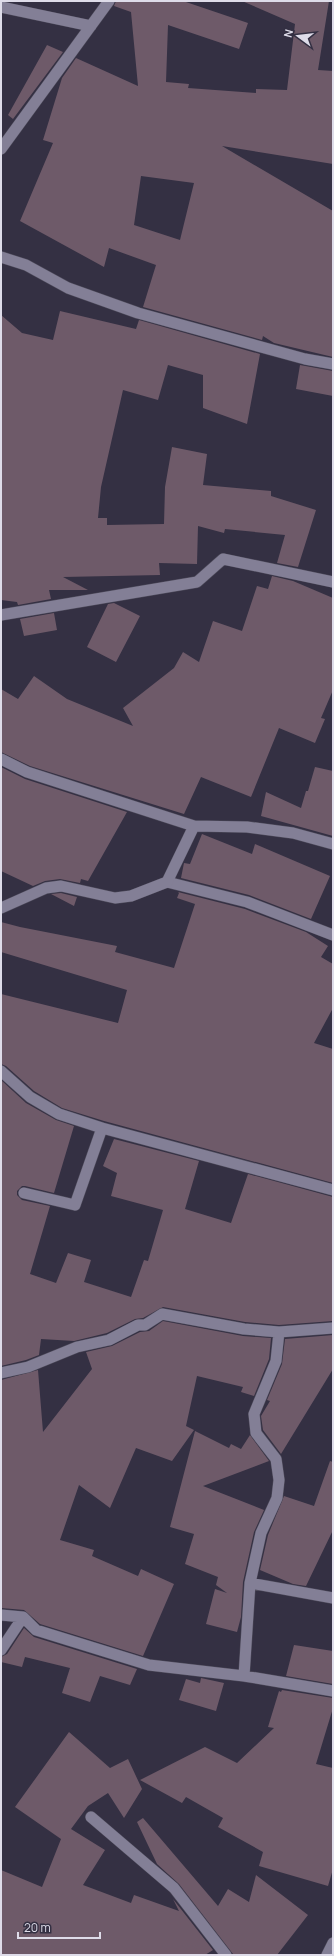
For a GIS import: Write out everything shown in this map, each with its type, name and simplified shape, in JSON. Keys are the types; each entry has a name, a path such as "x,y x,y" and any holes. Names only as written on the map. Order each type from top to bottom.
{"street":[{"path":"1,149 109,1"},
{"path":"1,7 91,26"},
{"path":"1,256 26,265 68,288 138,313 238,342 305,359 333,364"},
{"path":"1,615 197,582 223,559 333,582"},
{"path":"1,760 27,772 194,826 247,827 293,833 333,844"},
{"path":"168,882 194,826"},
{"path":"1,908 46,888 61,886 115,898 131,896 168,882 248,902 333,935"},
{"path":"1,1071 45,1107 59,1114 102,1128 333,1190"},
{"path":"24,1193 75,1204 102,1128"},
{"path":"1,1372 28,1367 77,1347 109,1340 138,1325 145,1325 162,1314 244,1329 279,1332 333,1328"},
{"path":"244,1676 250,1583 261,1533 277,1498 279,1480 276,1459 256,1433 254,1414 276,1361 279,1332"},
{"path":"250,1583 333,1598"},
{"path":"1,1616 23,1617 36,1630 134,1662 244,1676 333,1691"},
{"path":"1,1650 23,1617"},
{"path":"91,1817 174,1888 226,1955"},
{"path":"328,1955 333,1944"}],"building":[{"path":"116,1 183,1 248,23 239,49 168,25 166,82 189,84 188,88 256,93 256,89 287,90 295,24 242,1 329,1 318,70 333,71 333,164 222,146 333,211 333,357 274,343 263,336 262,340 143,307 156,265 109,248 104,267 20,221 53,143 43,140 62,78 76,58 138,86 131,12 114,6","holes":["141,176 194,183 180,240 134,225"]},
{"path":"47,45 63,52 13,119 8,115"},
{"path":"60,311 136,329 139,320 260,354 247,424 203,408 203,375 168,365 158,400 123,390 101,487 98,518 107,518 107,525 164,524 165,487 172,447 207,454 203,485 271,491 271,496 316,510 298,567 277,563 285,535 225,529 224,533 198,526 197,564 159,563 160,575 63,577 88,590 49,590 51,599 18,605 17,602 1,600 1,315 22,333 53,340"},
{"path":"300,365 333,371 333,396 296,389"},
{"path":"272,576 293,581 333,598 333,690 321,718 325,719 315,743 279,728 251,797 201,777 184,814 30,766 1,752 1,689 18,699 34,676 67,699 133,726 123,708 174,668 183,652 199,662 213,621 242,631 257,586 268,589"},
{"path":"114,603 140,616 116,662 87,647 108,604"},
{"path":"54,613 57,630 24,636 20,619"},
{"path":"1,767 25,779 127,812 88,881 81,879 80,883 60,879 45,881 33,886 1,871"},
{"path":"315,767 333,771 333,836 261,816 266,792 301,808"},
{"path":"202,834 252,854 255,844 330,876 311,919 249,895 181,878 184,863 190,864"},
{"path":"178,892 245,909 306,932 328,946 321,957 333,964 333,1008 314,1043 333,1049 333,1183 104,1121 62,1108 34,1091 6,1066 1,1064 1,994 118,1023 127,990 1,952 1,922 117,946 115,952 174,968 195,904 177,898"},
{"path":"61,893 77,897 74,906 51,894"},
{"path":"1,1080 26,1103 56,1120 74,1126 54,1193 25,1186 22,1186 17,1191 17,1195 22,1200 50,1206 30,1274 56,1283 68,1253 91,1260 84,1282 131,1297 144,1260 148,1261 163,1210 111,1196 117,1173 103,1166 114,1139 199,1161 185,1209 231,1223 248,1174 333,1197 333,1321 279,1325 245,1322 163,1307 143,1318 135,1319 107,1333 74,1341 41,1339 39,1355 1,1366"},
{"path":"163,1321 243,1336 271,1338 269,1359 254,1396 241,1392 243,1387 197,1376 186,1426 194,1430 172,1461 136,1448 110,1508 79,1485 60,1540 94,1550 92,1556 138,1576 141,1569 174,1584 143,1656 40,1624 24,1610 1,1608 1,1380 38,1370 43,1432 92,1369 86,1352 112,1346 140,1332 149,1331"},
{"path":"333,1335 333,1369 281,1454 263,1430 261,1416 270,1401 267,1400 282,1364 285,1339"},
{"path":"195,1431 229,1448 231,1444 241,1449 250,1435 269,1461 203,1486 264,1510 254,1532 243,1582 241,1617 237,1632 206,1624 215,1589 227,1593 216,1585 218,1577 185,1564 194,1534 170,1527"},
{"path":"330,1461 333,1462 333,1530 306,1586 293,1584 260,1570 268,1535 284,1496 314,1506"},
{"path":"24,1628 34,1637 137,1669 130,1685 100,1676 90,1702 62,1693 70,1668 25,1657 22,1667 1,1662 1,1657 7,1654"},
{"path":"294,1645 333,1651 333,1684 286,1676"},
{"path":"201,1678 224,1683 216,1711 179,1700 186,1679 200,1683"},
{"path":"282,1690 333,1698 333,1708 316,1764 333,1768 333,1869 328,1886 259,1866 263,1852 218,1827 223,1818 186,1797 182,1803 140,1780 205,1747 237,1763 274,1728 268,1727 279,1691 281,1692"},
{"path":"69,1732 110,1768 128,1759 142,1789 124,1818 108,1793 88,1806 71,1829 105,1850 83,1885 131,1903 134,1895 179,1911 173,1899 213,1950 205,1955 1,1955 1,1870 42,1887 61,1839 15,1807"},
{"path":"143,1818 218,1906 228,1889 249,1902 256,1875 308,1915 277,1955 233,1954 179,1884 157,1864 137,1822"}]}
